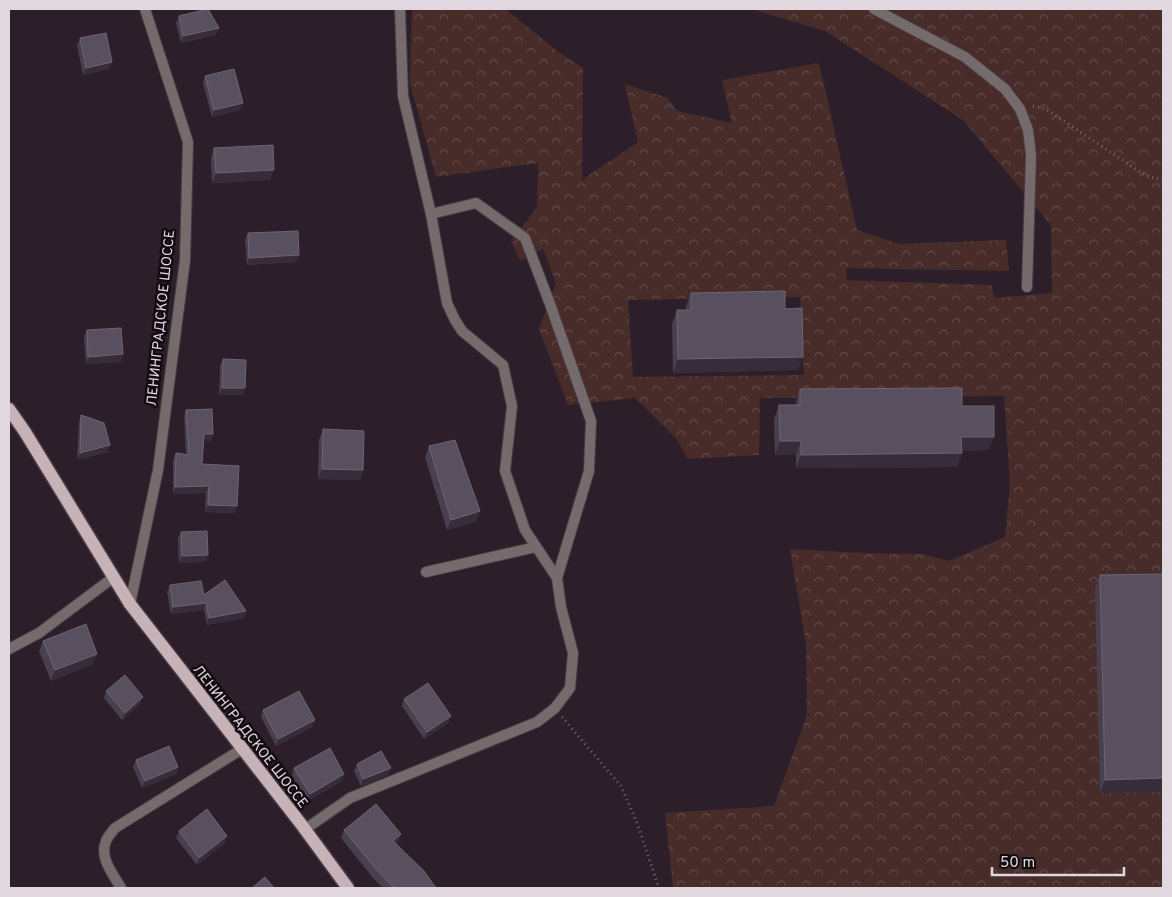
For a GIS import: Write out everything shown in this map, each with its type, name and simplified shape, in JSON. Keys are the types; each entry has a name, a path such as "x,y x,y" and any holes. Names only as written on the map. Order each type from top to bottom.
{"main road":[{"name":"ЛЕНИНГРАДСКОЕ ШОССЕ","path":"9,409 130,604 348,888"}],"street":[{"name":"ЛЕНИНГРАДСКОЕ ШОССЕ","path":"130,604 158,470 185,260 188,142 145,9"},
{"path":"400,9 403,96 431,214 447,303 462,330 503,365 512,406 505,471 525,530 557,578"},
{"path":"874,9 965,57 1005,89 1020,110 1028,130 1031,155 1027,287"},
{"path":"304,830 350,798 537,722 555,708 570,688 573,653 561,606 557,578 589,471 591,421 525,238 476,203 431,214"},
{"path":"426,572 536,547"},
{"path":"9,649 39,633 114,577"},
{"path":"121,888 107,864 103,851 107,839 116,828 242,749"}],"path":[{"path":"1015,103 1046,109 1146,176 1163,180"},
{"path":"555,708 621,786 637,823 659,888"}],"green space":[{"path":"412,9 505,9 560,53 583,68 582,180 638,142 625,84 668,98 677,111 732,123 722,80 819,63 857,230 899,244 1006,240 1009,271 846,268 847,280 991,285 995,298 1052,293 1051,225 963,120 825,31 751,9 1163,9 1163,888 673,888 665,813 774,806 807,715 806,644 790,549 922,554 949,561 1005,537 1010,484 1004,396 760,398 759,455 688,459 675,437 635,398 568,405 539,329 556,283 543,249 520,261 511,241 537,207 538,163 436,177 410,83","holes":["800,297 804,375 633,377 628,300"]}],"building":[{"path":"208,9 219,28 183,36 179,16"},
{"path":"106,33 112,62 86,68 80,38"},
{"path":"234,69 243,103 214,110 205,76"},
{"path":"273,145 274,170 216,173 214,148"},
{"path":"298,231 299,255 249,258 248,233"},
{"path":"785,291 785,309 802,308 803,357 678,359 677,310 691,310 691,293"},
{"path":"121,328 123,354 88,357 87,330"},
{"path":"223,359 246,360 245,388 222,388"},
{"path":"962,388 962,406 994,406 994,437 961,437 962,453 801,455 801,441 780,441 779,405 800,405 800,389"},
{"path":"212,409 213,434 204,434 202,464 239,466 237,506 208,505 209,486 175,487 176,453 189,455 186,410"},
{"path":"81,415 104,423 110,445 80,453"},
{"path":"323,429 364,431 363,470 322,469"},
{"path":"455,440 480,511 451,520 429,446"},
{"path":"207,531 208,555 182,556 181,532"},
{"path":"1163,574 1163,778 1105,780 1100,575"},
{"path":"225,580 246,611 209,618 206,603 173,607 170,585 201,581 204,595"},
{"path":"86,624 97,654 55,670 43,641"},
{"path":"125,675 143,697 125,713 106,691"},
{"path":"428,683 451,716 427,732 404,699"},
{"path":"299,691 315,720 278,739 263,710"},
{"path":"169,746 178,767 145,781 136,760"},
{"path":"330,748 344,774 310,794 294,768"},
{"path":"381,751 391,768 363,779 357,764"},
{"path":"376,804 401,834 393,841 424,871 436,888 394,888 344,830"},
{"path":"207,809 227,836 199,858 179,831"},
{"path":"265,877 274,888 252,888"}]}
